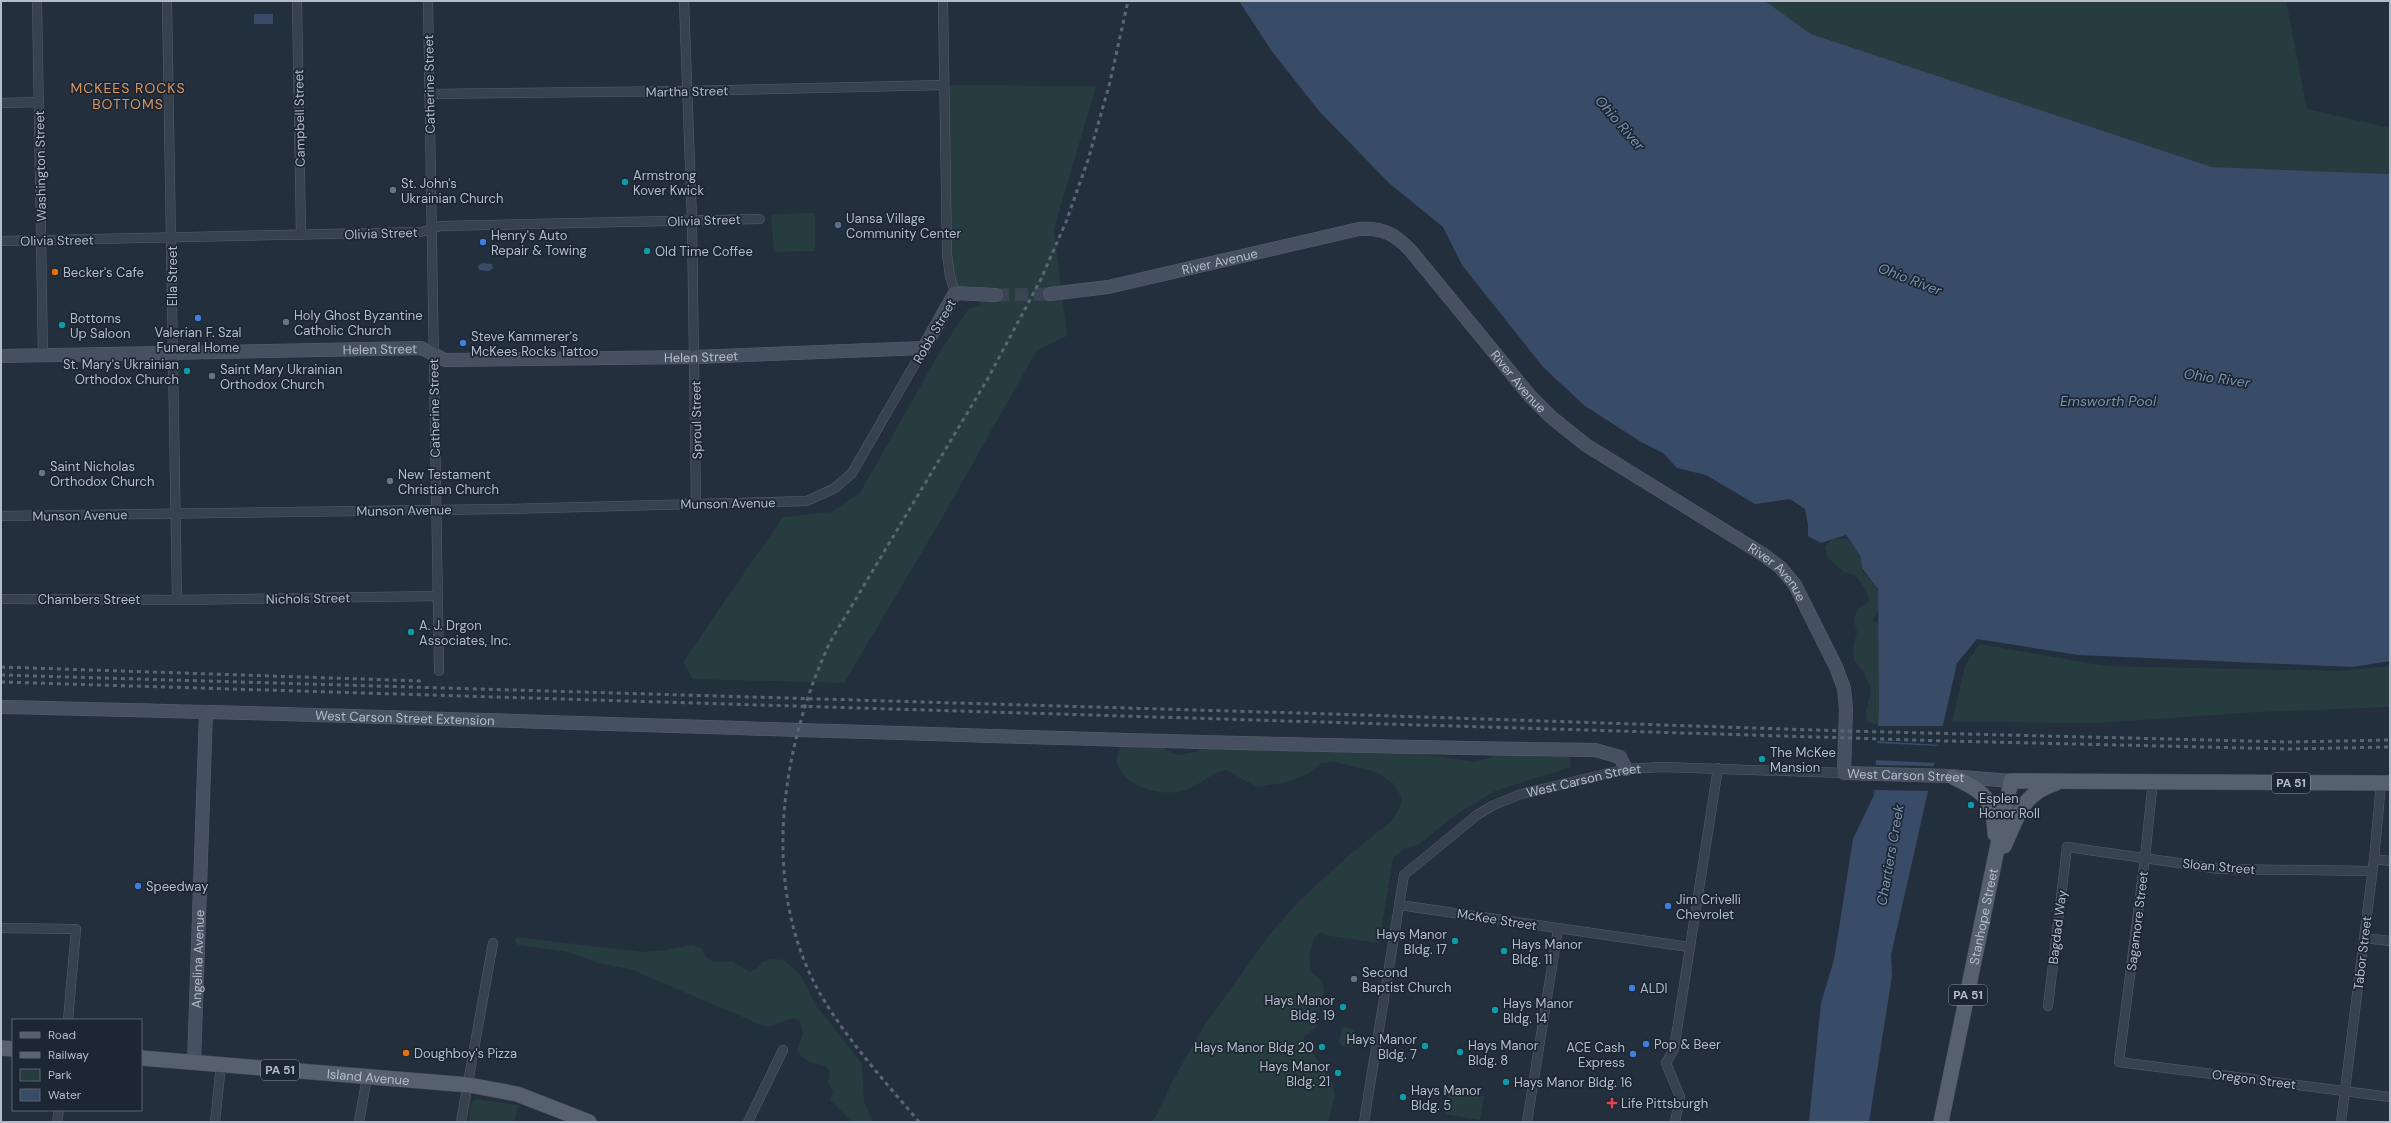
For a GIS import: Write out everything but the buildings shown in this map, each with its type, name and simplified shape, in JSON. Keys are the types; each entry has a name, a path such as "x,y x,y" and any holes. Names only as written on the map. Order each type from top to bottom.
{"main road":[{"path":"1951,776 1975,787 1986,796 1992,806 1995,863"},
{"name":"West Carson Street","path":"2011,781 2152,780 2386,784"},
{"name":"Stanhope Street","path":"1941,1122 2011,781"},
{"path":"1995,863 2020,809 2030,797 2045,786 2065,781"},
{"path":"1,1048 12,1049"},
{"name":"Island Avenue","path":"142,1058 469,1085 517,1094 589,1122"}],"street":[{"name":"Washington Street","path":"36,1 42,240 43,355"},
{"name":"Ella Street","path":"167,1 172,353 178,600"},
{"name":"Campbell Street","path":"297,1 301,235"},
{"name":"Catherine Street","path":"428,1 439,671"},
{"name":"Sproul Street","path":"684,1 692,220 696,504"},
{"name":"Robb Street","path":"808,501 835,488 852,473 955,293 950,276 947,254 943,1"},
{"name":"Martha Street","path":"429,94 687,92 944,85"},
{"path":"1,103 39,102"},
{"name":"Olivia Street","path":"1,241 421,232 441,226 760,219"},
{"name":"River Avenue","path":"1050,294 1108,287 1359,229 1383,230 1392,234 1411,251 1530,396 1563,427 1597,452 1764,555 1789,576 1804,601 1844,688 1846,709 1844,773"},
{"path":"955,293 996,295"},
{"name":"Helen Street","path":"1,356 421,348 445,360 695,357 924,348"},
{"name":"Munson Avenue","path":"1,516 808,501"},
{"name":"Nichols Street","path":"178,600 438,596"},
{"name":"Chambers Street","path":"1,599 178,600"},
{"name":"West Carson Street Extension","path":"1,707 206,712 1088,740 1596,750 1620,757 1626,769"},
{"name":"Angelina Avenue","path":"194,1062 206,712"},
{"name":"West Carson Street","path":"1399,905 1404,875 1477,815 1492,806 1521,794 1626,769 1662,767 1718,768 1951,776 2011,781"},
{"path":"1675,1122 1680,1097 1666,1063 1674,1049 1718,768"},
{"name":"Sagamore Street","path":"2119,1062 2145,858 2152,780"},
{"name":"Tabor Street","path":"2342,1122 2372,871 2386,784"},
{"name":"Sloan Street","path":"2067,847 2220,869 2372,871"},
{"name":"Bagdad Way","path":"2048,1006 2067,847"},
{"path":"2374,859 2390,861"},
{"path":"1364,1122 1399,905"},
{"name":"McKee Street","path":"1399,905 1689,947"},
{"path":"1,928 76,929 68,1019"},
{"path":"1527,1122 1558,929"},
{"path":"2365,938 2390,941"},
{"path":"461,1122 469,1085 481,1004 493,943"},
{"path":"748,1122 783,1050"},
{"name":"Oregon Street","path":"2119,1062 2346,1090 2390,1097"},
{"path":"215,1122 222,1065"},
{"path":"359,1122 367,1077"},
{"path":"57,1122 59,1111"}],"green space":[{"path":"1765,1 2286,1 2307,109 2390,128 2390,174 2212,167 1811,34"},
{"path":"945,85 1096,86 1054,229 1067,336 1037,350 938,525 844,683 693,679 683,662 783,517 831,512 860,493 941,350 969,308 980,307 981,287 953,286 950,276"},
{"path":"815,213 815,251 774,252 771,214"},
{"path":"1833,539 1847,539 1862,556 1862,571 1873,583 1879,594 1879,605 1873,621 1885,628 1880,715 1876,724 1867,722 1866,712 1871,690 1864,672 1854,661 1853,648 1857,632 1854,621 1857,609 1869,602 1867,591 1855,575 1844,572 1828,558 1825,547"},
{"path":"1980,644 2105,666 2339,671 2390,666 2390,707 2258,712 2099,723 1952,722 1965,666"},
{"path":"1214,742 1364,745 1475,762 1516,750 1568,751 1571,767 1495,791 1458,813 1418,845 1404,849 1393,858 1379,943 1323,935 1323,931 1314,938 1309,955 1311,971 1320,980 1324,988 1316,1028 1303,1038 1331,1080 1335,1095 1328,1122 1151,1122 1157,1115 1172,1082 1206,1023 1270,934 1298,902 1348,856 1390,822 1399,809 1402,798 1393,783 1376,772 1335,762 1321,763 1307,774 1288,782 1257,787 1226,770 1212,775 1191,788 1183,791 1165,792 1147,789 1131,781 1119,769 1117,762 1121,746 1160,746 1177,755 1196,752"},
{"path":"516,937 642,952 666,950 692,945 702,949 706,957 714,962 733,962 750,972 758,968 762,962 772,959 783,960 800,974 815,1004 862,1064 864,1102 873,1122 852,1122 830,1100 833,1092 828,1083 830,1074 827,1067 810,1062 803,1058 797,1050 803,1033 800,1021 792,1018 766,1027 630,969 598,963 568,952 518,945 515,941"},
{"path":"1342,1027 1351,1028 1355,1033 1353,1047 1342,1046 1339,1042"},
{"path":"1449,1090 1484,1096 1480,1120 1445,1114"},
{"path":"476,1099 519,1105 514,1122 468,1122 472,1101"}],"water":[{"name":"Emsworth Pool","path":"1239,1 1765,1 1811,34 2212,167 2390,174 2390,661 2353,667 2079,655 1977,639 1957,663 1891,955 1892,976 1869,1122 1809,1122 1821,1003 1834,960 1853,839 1874,795 1879,708 1878,589 1862,568 1861,557 1846,535 1821,543 1808,536 1808,525 1805,509 1790,499 1755,504 1706,475 1677,468 1663,453 1641,442 1585,406 1543,367 1462,265 1443,227 1389,183 1319,111 1271,50"},
{"path":"254,14 273,14 273,24 254,24"},
{"path":"482,263 492,264 493,268 489,271 479,270 478,266"}],"pier":[{"path":"1876,726 1944,726 1941,745 1875,741"},
{"path":"1875,743 1941,746 1937,763 1874,760"},
{"path":"1874,765 1937,766 1931,791 1872,790"}],"tunnel":[{"path":"996,295 1050,294"}],"railway":[{"path":"919,1122 840,1025 818,990 800,949 789,906 783,861 784,816 789,771 799,726 813,683 830,642 987,380 1041,279 1066,222 1088,160 1110,82 1128,1"},
{"path":"1,667 422,681"},
{"path":"1,675 1332,714 1845,731 2289,742 2390,740"},
{"path":"1,682 1948,741 2289,749 2390,747"}],"place":[{"name":"Armstrong Kover Kwick","path":"625,182"},
{"name":"St. John's Ukrainian Church","path":"393,190"},
{"name":"Uansa Village Community Center","path":"838,225"},
{"name":"Henry's Auto Repair & Towing","path":"483,242"},
{"name":"Old Time Coffee","path":"647,251"},
{"name":"Becker's Cafe","path":"55,272"},
{"name":"Valerian F. Szal Funeral Home","path":"198,318"},
{"name":"Holy Ghost Byzantine Catholic Church","path":"286,322"},
{"name":"Bottoms Up Saloon","path":"62,325"},
{"name":"Steve Kammerer's McKees Rocks Tattoo","path":"463,343"},
{"name":"St. Mary's Ukrainian Orthodox Church","path":"187,371"},
{"name":"Saint Mary Ukrainian Orthodox Church","path":"212,376"},
{"name":"Saint Nicholas Orthodox Church","path":"42,473"},
{"name":"New Testament Christian Church","path":"390,481"},
{"name":"A. J. Drgon Associates, Inc.","path":"411,632"},
{"name":"The McKee Mansion","path":"1762,759"},
{"name":"Esplen Honor Roll","path":"1971,805"},
{"name":"Speedway","path":"138,886"},
{"name":"Jim Crivelli Chevrolet","path":"1668,906"},
{"name":"Hays Manor Bldg. 17","path":"1455,941"},
{"name":"Hays Manor Bldg. 11","path":"1504,951"},
{"name":"Second Baptist Church","path":"1354,979"},
{"name":"ALDI","path":"1632,988"},
{"name":"Hays Manor Bldg. 19","path":"1343,1007"},
{"name":"Hays Manor Bldg. 14","path":"1495,1010"},
{"name":"Pop & Beer","path":"1646,1044"},
{"name":"Hays Manor Bldg. 7","path":"1425,1046"},
{"name":"Hays Manor Bldg 20","path":"1322,1047"},
{"name":"Hays Manor Bldg. 8","path":"1460,1052"},
{"name":"Doughboy's Pizza","path":"406,1053"},
{"name":"ACE Cash Express","path":"1633,1054"},
{"name":"Hays Manor Bldg. 21","path":"1338,1073"},
{"name":"Hays Manor Bldg. 16","path":"1506,1082"},
{"name":"Hays Manor Bldg. 5","path":"1403,1097"},
{"name":"Life Pittsburgh","path":"1612,1103"}],"district":[{"name":"MCKEES ROCKS BOTTOMS","path":"128,96"}],"water label":[{"name":"Ohio River","path":"1620,123"},
{"name":"Ohio River","path":"1910,279"},
{"name":"Ohio River","path":"2217,378"},
{"name":"Chartiers Creek","path":"1890,855"}]}
